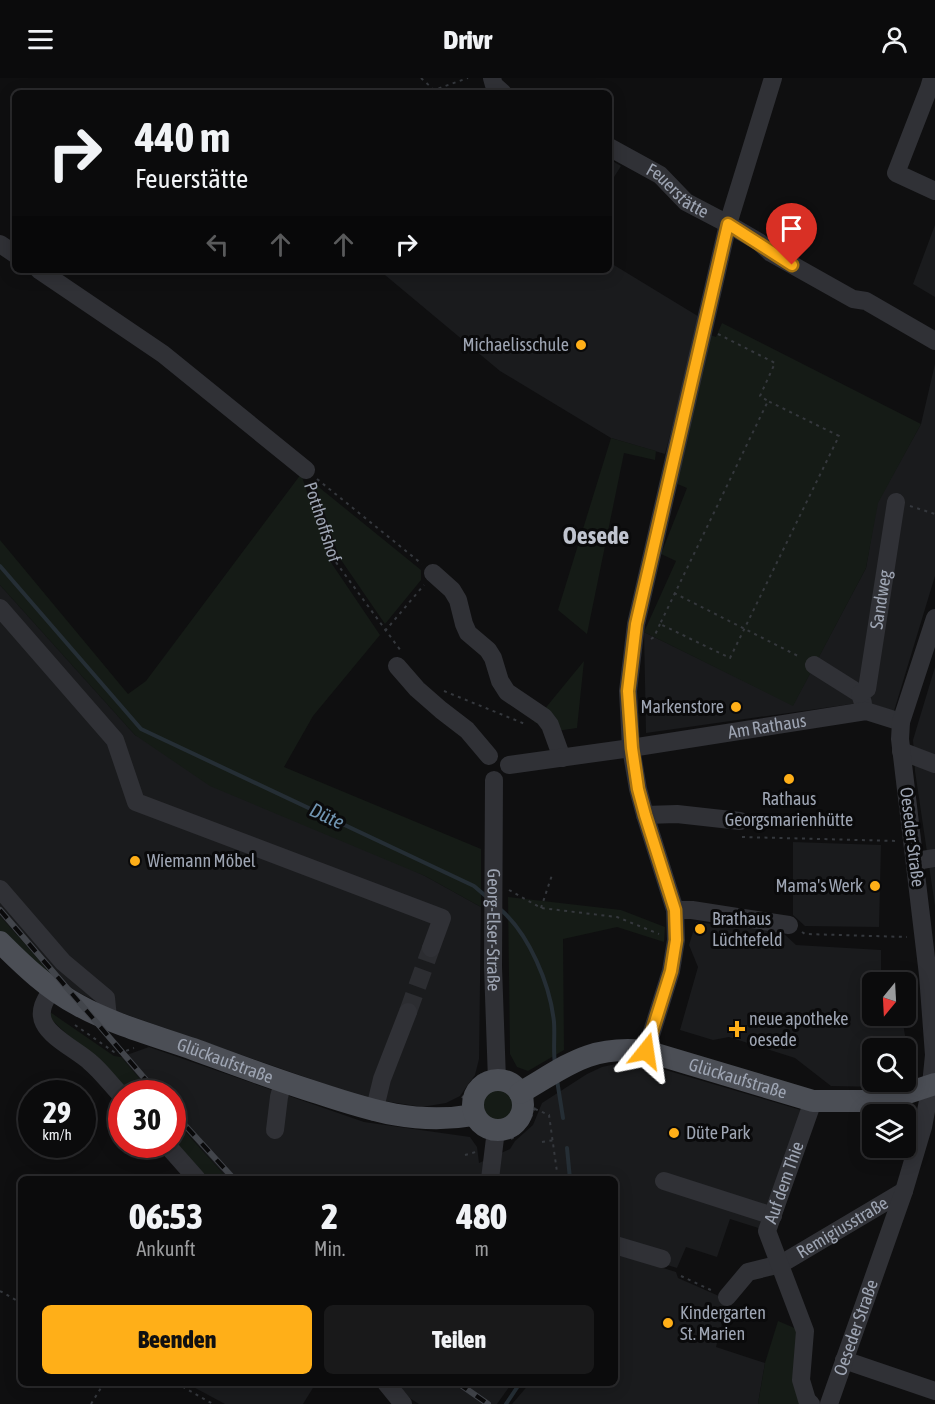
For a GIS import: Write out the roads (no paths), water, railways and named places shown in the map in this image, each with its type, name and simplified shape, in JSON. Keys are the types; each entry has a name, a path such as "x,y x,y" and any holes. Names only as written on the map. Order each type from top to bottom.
{"main road":[{"name":"Glückaufstraße","path":"0,942 26,968 52,989 82,1008 283,1082 374,1112 430,1118 467,1107"},
{"name":"Glückaufstraße","path":"534,1096 571,1063 605,1050 623,1049 646,1051 813,1101 889,1099 933,1085"},
{"path":"490,1074 534,1096 523,1108 516,1122 503,1130 495,1140 467,1107 476,1092 489,1081 490,1074"}],"street":[{"path":"646,1051 671,971 676,940 675,910 638,789 632,748 628,691 636,624 728,224 773,78"},
{"path":"932,78 896,173 935,191"},
{"name":"Feuerstätte","path":"612,149 660,175 686,202 759,242 781,259 853,299 866,301 935,341"},
{"name":"Potthoffshof","path":"43,273 163,354 306,470"},
{"name":"Sandweg","path":"863,702 867,689 896,502"},
{"path":"434,573 452,590 458,600 468,633 488,650 500,681 507,692 544,717 562,758"},
{"path":"0,608 116,740 136,802 442,918 431,948"},
{"name":"Oeseder Straße","path":"829,1404 904,1191 933,1085 934,1055 924,937 901,751 901,722 935,618"},
{"path":"402,662 417,689 467,730 489,756"},
{"path":"814,665 863,702"},
{"name":"Am Rathaus","path":"632,748 863,702 901,722"},
{"path":"510,765 632,748"},
{"path":"901,751 935,764"},
{"path":"493,754 502,755 510,765 506,776 494,780 484,772 484,763 493,754"},
{"name":"Georg-Elser-Straße","path":"490,1074 494,930 494,780"},
{"path":"645,815 677,814 741,829"},
{"path":"916,861 935,858"},
{"path":"0,889 63,962 106,998 108,1018"},
{"path":"675,910 692,910 789,925"},
{"path":"52,989 44,1001 43,1022 48,1029 91,1062 108,1081"},
{"path":"374,1112 382,1079 408,1012"},
{"path":"275,1130 283,1082"},
{"name":"Auf dem Thie","path":"811,1404 807,1400 801,1380 805,1331 767,1231 813,1101"},
{"path":"490,1176 495,1140"},
{"path":"178,1158 194,1176"},
{"path":"664,1181 773,1216"},
{"name":"Remigiusstraße","path":"781,1264 904,1191"},
{"path":"618,1246 662,1259"},
{"path":"727,1297 748,1272 781,1264"},
{"path":"844,1360 935,1391"},
{"path":"389,1386 404,1404"}],"waterway":[{"name":"Düte","path":"0,566 141,729 474,886 488,898"},
{"name":"Düte","path":"500,909 529,946 543,976 552,1007 555,1064"},
{"name":"Düte","path":"557,1080 563,1118"},
{"name":"Düte","path":"567,1148 570,1176"},
{"name":"Düte","path":"506,1404 518,1386"}],"tunnel":[{"path":"408,1012 431,948"}],"railway":[{"path":"0,910 146,1080"},
{"path":"186,1126 231,1176"},
{"path":"462,1386 488,1404"}],"place":[{"name":"Michaelisschule","path":"581,345"},
{"name":"Markenstore","path":"736,707"},
{"name":"Rathaus Georgsmarienhütte","path":"789,779"},
{"name":"Wiemann Möbel","path":"135,861"},
{"name":"Mama's Werk","path":"875,886"},
{"name":"Brathaus Lüchtefeld","path":"700,929"},
{"name":"neue apotheke oesede","path":"737,1029"},
{"name":"Düte Park","path":"674,1133"},
{"name":"Kindergarten St. Marien","path":"668,1323"}],"district":[{"name":"Oesede","path":"596,536"}]}
